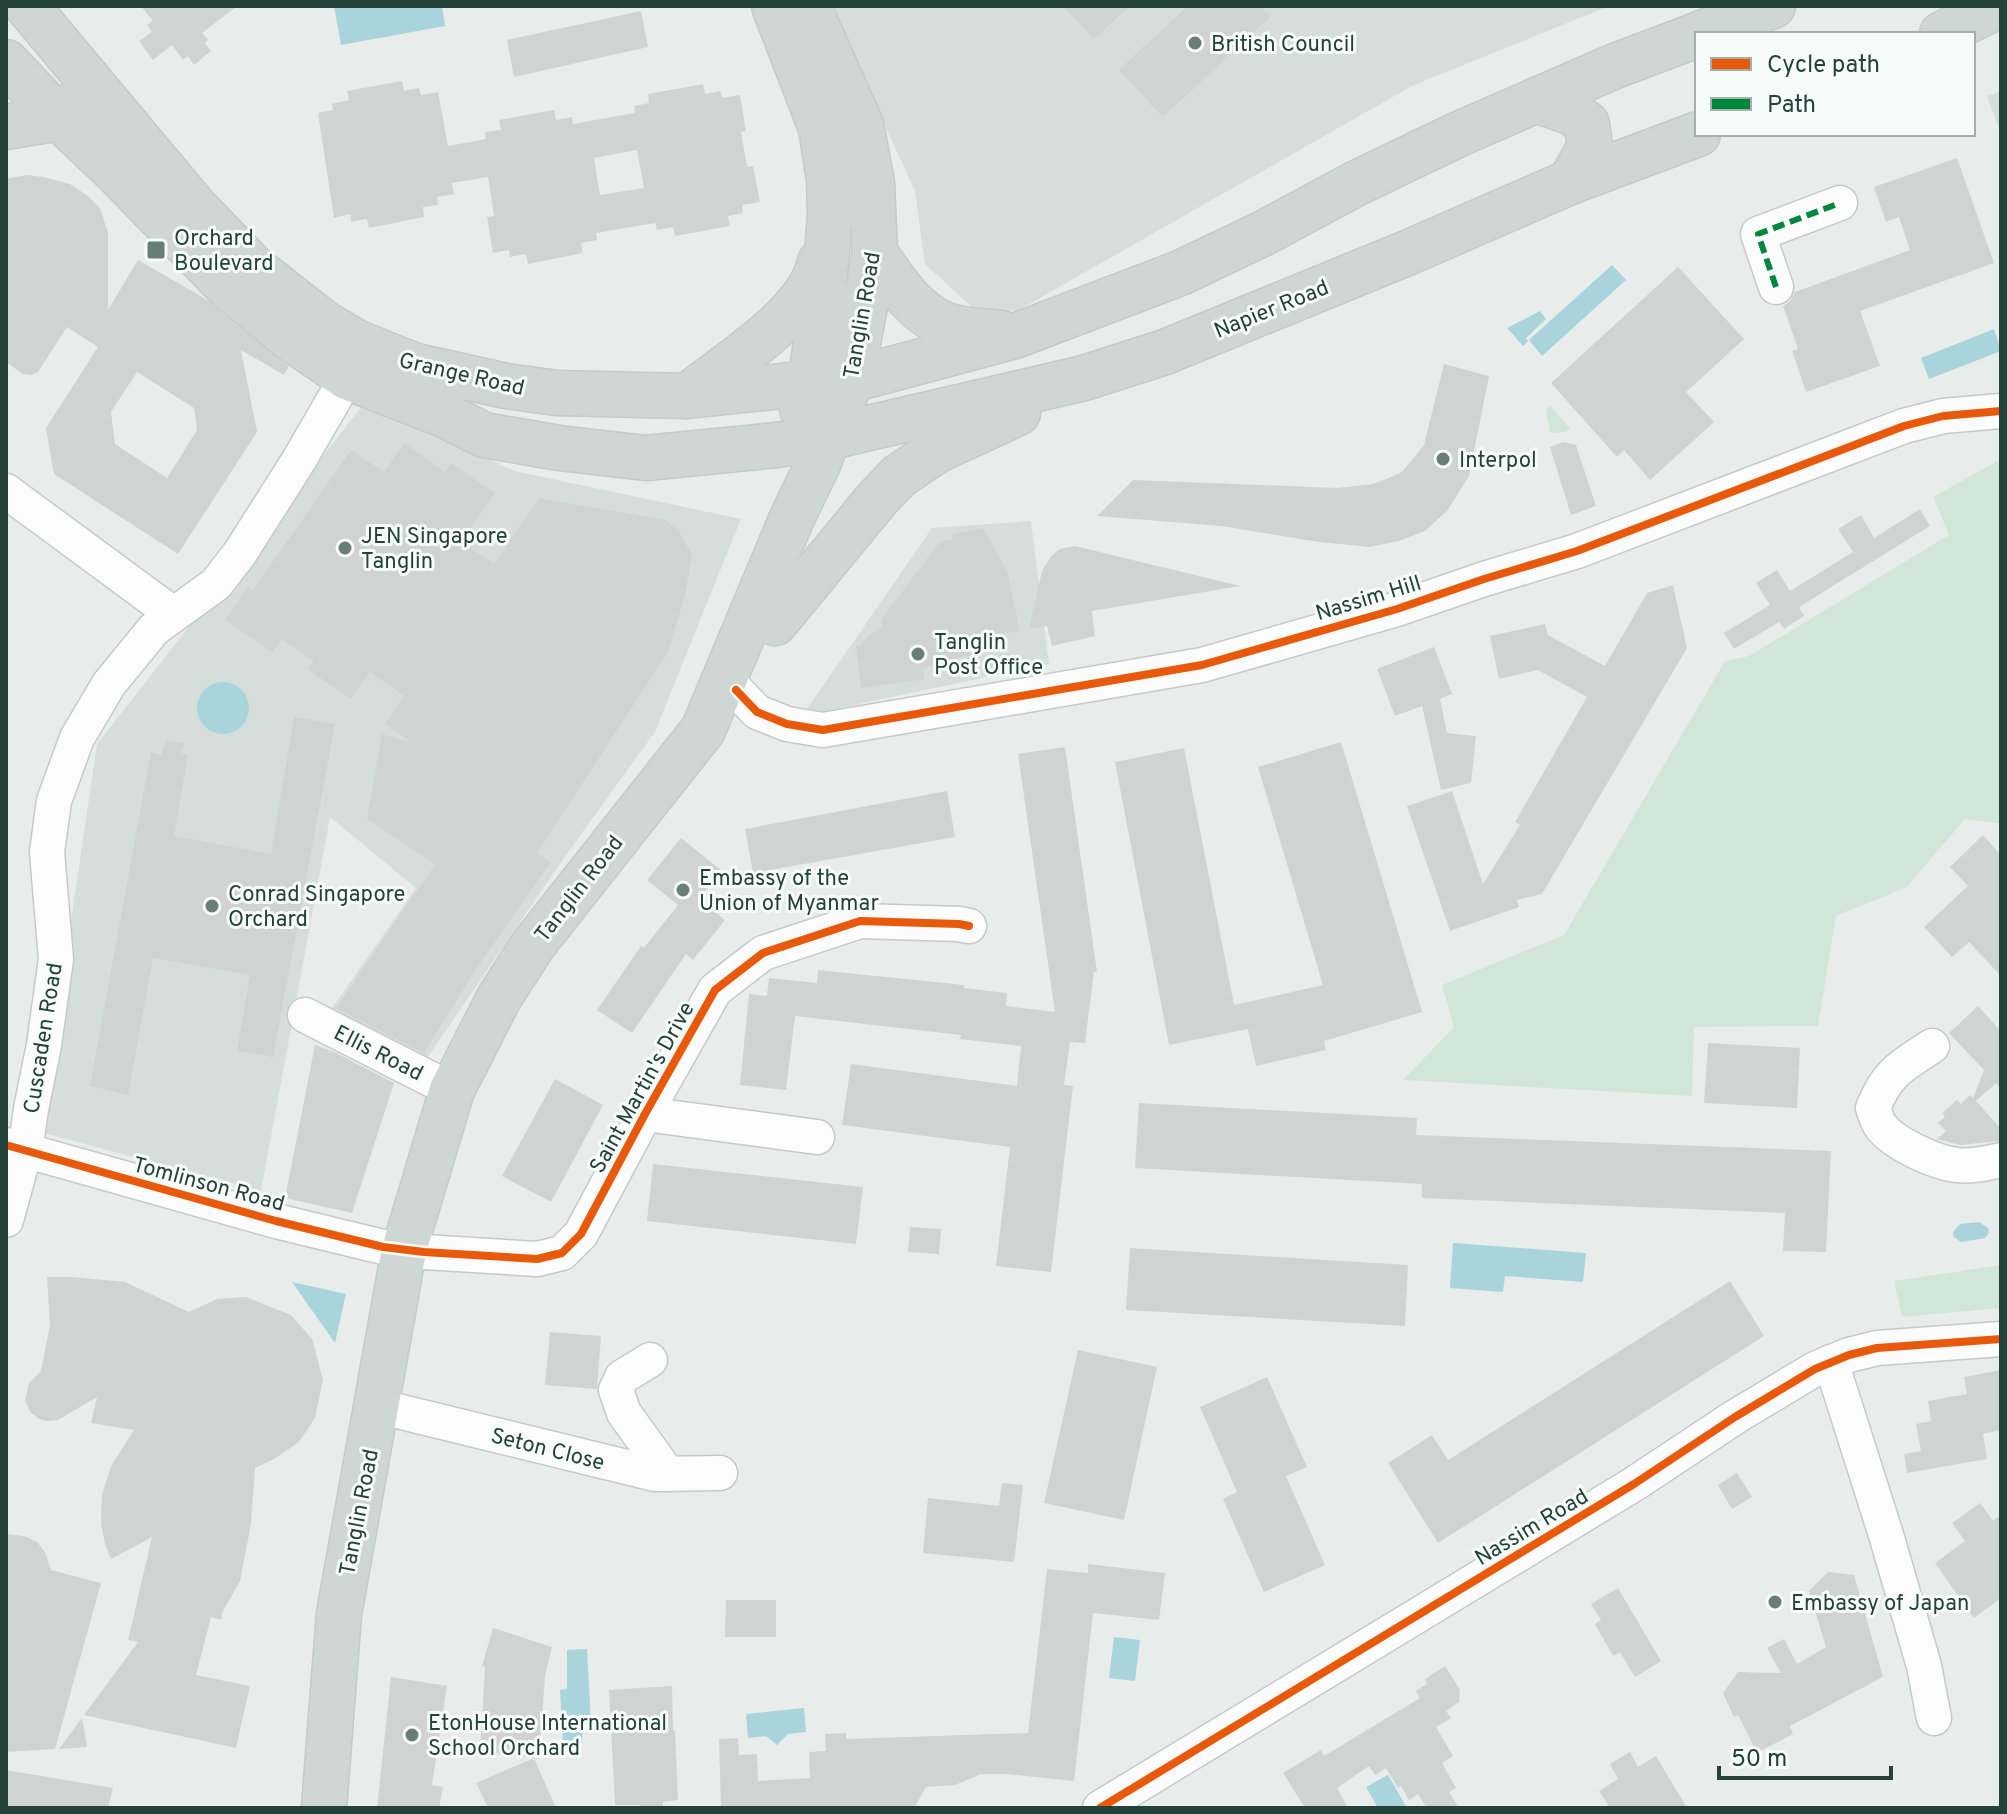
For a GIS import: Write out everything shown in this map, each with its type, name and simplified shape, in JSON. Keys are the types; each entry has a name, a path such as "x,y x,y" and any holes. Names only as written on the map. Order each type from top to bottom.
{"main road":[{"name":"Grange Road","path":"27,6 195,207 254,268 324,323 358,343 416,366 506,386 557,393 687,396 830,381"},
{"name":"Tanglin Road","path":"774,6 821,128 829,179 830,217 823,296 830,381"},
{"name":"Tanglin Road","path":"324,1808 339,1614 404,1250 452,1090 499,998 533,945 703,730 791,520 830,381 875,253 872,183 861,125 808,6"},
{"path":"1703,32 1773,6"},
{"path":"1946,32 1998,6"},
{"path":"830,381 1015,336 1180,273 1262,234 1357,183 1536,100 1695,35"},
{"name":"Grange Road","path":"6,62 228,287 290,338 347,377 442,414 484,435 559,448 646,458 777,445 813,447"},
{"path":"1615,66 1607,88 1607,112 1622,131 1653,152"},
{"path":"6,127 59,118 94,87"},
{"path":"1536,100 1572,113 1587,124 1590,147 1570,182"},
{"name":"Napier Road","path":"813,447 1084,378 1165,352 1570,182 1695,135"},
{"path":"687,396 751,349 787,317 817,276 830,217"},
{"path":"875,253 901,290 924,313 954,328 1015,336"},
{"path":"775,623 899,476 936,451 1028,409 1084,378"},
{"path":"703,730 736,690 775,623 813,543 818,521 813,447"}],"street":[{"path":"1776,287 1758,234 1840,203"},
{"name":"Cuscaden Road","path":"6,1220 15,1148 31,1109 56,959 47,852 54,801 77,738 109,684 154,629 216,584 240,553 347,377"},
{"name":"Nassim Hill","path":"736,690 757,712 787,724 823,730 1202,665 1397,609 1577,551 1904,426 1943,416 2001,411"},
{"path":"6,491 173,614"},
{"name":"Saint Martin's Drive","path":"404,1250 537,1259 562,1253 581,1234 715,990 763,953 860,921 969,926"},
{"name":"Ellis Road","path":"305,1015 452,1090"},
{"path":"1932,1046 1894,1072 1881,1089 1873,1108 1880,1126 1897,1141 1936,1161 1973,1165 2001,1160"},
{"name":"Saint Martin's Drive","path":"645,1114 817,1137"},
{"name":"Tomlinson Road","path":"15,1148 276,1221 404,1250"},
{"name":"Nassim Road","path":"1100,1808 1634,1484 1815,1369 1877,1348 2001,1339"},
{"path":"650,1360 622,1377 616,1390 624,1413 668,1474"},
{"path":"1831,1362 1887,1538 1924,1666 1934,1718"},
{"name":"Seton Close","path":"377,1406 655,1474 720,1473"}],"shaded area":[{"path":"830,6 1609,6 1412,86 1017,311 974,309 925,264 915,191"},
{"path":"2001,91 2001,134 1987,96"},
{"path":"363,405 515,471 741,519 655,732 559,865 425,1061 330,1011 416,888 330,817 261,1191 40,1132 97,744"},
{"path":"1031,521 1049,664 802,716 932,528"}],"green space":[{"path":"1550,406 1570,428 1566,432 1550,433 1546,410"},
{"path":"2001,459 2001,824 1965,819 1907,887 1836,916 1818,1026 1694,1027 1692,1096 1403,1080 1454,1027 1442,985 1564,935 1725,661 1749,656 1949,535 1933,497"},
{"path":"2001,1265 2001,1308 1902,1317 1894,1281"}],"water":[{"path":"334,6 442,6 445,26 341,45"},
{"path":"1612,265 1626,280 1542,356 1529,340"},
{"path":"1540,311 1546,319 1526,338 1528,341 1523,346 1507,328"},
{"path":"1994,329 2001,351 1929,379 1921,358"},
{"path":"223,682 241,690 249,708 241,726 223,734 205,726 197,708 205,690"},
{"path":"1979,1222 1988,1228 1985,1238 1961,1242 1954,1237 1953,1232 1960,1224"},
{"path":"1453,1243 1586,1253 1583,1282 1505,1276 1503,1292 1450,1288"},
{"path":"292,1282 346,1294 335,1343"},
{"path":"1114,1637 1140,1640 1135,1681 1109,1678"},
{"path":"587,1649 591,1724 583,1724 582,1744 563,1743 560,1690 567,1689 567,1650"},
{"path":"804,1708 806,1732 788,1734 777,1745 766,1736 748,1738 746,1714"},
{"path":"1388,1775 1407,1808 1378,1808 1366,1787"}],"building":[{"path":"141,6 237,6 202,33 211,51 194,65 188,56 183,60 172,45 153,60 139,41 152,32 147,25 153,21"},
{"path":"1063,6 1130,6 1094,39"},
{"name":"British Council","path":"1188,6 1260,6 1270,17 1163,117 1119,70"},
{"path":"641,11 648,47 514,77 507,40"},
{"path":"402,81 404,91 419,88 421,95 438,92 448,146 486,139 485,132 501,130 499,120 554,110 556,120 572,117 573,124 635,113 634,106 649,103 648,94 703,84 705,94 721,91 722,98 740,95 746,131 741,132 747,167 753,166 760,202 742,205 743,213 728,216 730,226 675,236 673,227 657,230 655,223 596,233 597,240 581,243 583,253 528,264 526,254 510,257 509,250 493,253 487,217 494,216 488,177 452,183 454,194 437,197 438,205 423,207 424,217 369,228 367,219 351,222 350,214 334,218 318,113 333,110 332,104 349,100 347,91","holes":["637,150 644,188 600,195 594,158"]},
{"path":"1957,158 1994,263 1860,311 1880,366 1806,392 1792,351 1798,349 1783,306 1795,292 1910,250 1899,217 1886,222 1874,187"},
{"path":"26,175 70,184 100,208 108,233 108,310 138,260 204,298 289,367 284,375 241,350 257,432 178,554 54,474 46,428 98,347 67,327 38,372 23,374 6,362 6,179","holes":["137,372 194,408 197,430 167,478 115,444 111,412"]},
{"path":"1678,267 1744,339 1686,392 1714,422 1650,480 1624,450 1617,457 1551,383"},
{"name":"Interpol","path":"1444,364 1489,376 1469,476 1447,511 1425,531 1399,541 1369,547 1221,526 1097,516 1133,480 1337,488 1373,484 1389,478 1402,472 1424,445"},
{"path":"1563,442 1576,445 1596,506 1571,515 1550,447"},
{"path":"404,443 445,472 451,463 495,493 461,542 494,564 539,498 665,520 679,531 692,555 685,595 668,652 537,853 551,862 474,972 424,1053 336,1008 436,865 367,819 382,734 412,743 385,724 404,696 370,672 351,699 307,669 313,661 282,639 272,652 225,620 248,587 253,590 351,450 384,472"},
{"path":"1920,509 1930,526 1799,607 1804,616 1784,629 1779,622 1734,649 1724,633 1770,605 1756,583 1777,570 1790,591 1853,552 1838,529 1861,515 1874,538"},
{"path":"983,528 1007,571 1020,631 974,639 975,654 923,668 924,679 861,688 856,646 882,629 882,618 940,542 953,539 952,534"},
{"path":"1075,546 1240,586 1092,611 1095,636 1052,646 1047,626 1029,629 1042,571 1051,556 1060,549"},
{"path":"1673,585 1687,648 1542,894 1517,900 1519,907 1450,931 1407,806 1452,791 1483,884 1520,825 1515,822 1587,697 1538,670 1499,679 1490,636 1545,624 1548,635 1605,666 1647,593"},
{"path":"1434,647 1452,694 1440,699 1447,733 1476,736 1471,783 1441,790 1422,706 1395,716 1377,669"},
{"name":"Conrad Singapore Orchard","path":"294,717 335,724 273,1057 237,1051 250,975 153,958 128,1095 90,1086 151,752 161,755 166,740 184,743 181,753 188,755 174,836 271,854"},
{"path":"1341,742 1422,1012 1324,1041 1326,1050 1256,1066 1248,1029 1169,1045 1115,762 1184,748 1234,1005 1323,985 1258,767"},
{"path":"1065,747 1097,972 1094,972 1085,1043 1070,1042 1064,1085 1073,1086 1051,1272 996,1266 1010,1147 842,1125 851,1064 1017,1086 1021,1046 960,1039 961,1035 795,1016 786,1090 740,1085 749,994 767,996 769,978 817,983 818,970 964,985 964,988 1007,993 1006,1006 1055,1012 1018,754"},
{"path":"947,791 955,837 753,873 745,829"},
{"path":"1983,835 2001,855 2001,976 1969,942 1952,957 1924,927 1968,886 1950,867"},
{"path":"681,838 722,871 699,899 725,920 693,960 686,954 632,1033 597,1010 641,946 644,948 678,905 647,880"},
{"path":"1978,1006 2001,1029 2001,1089 1996,1083 1976,1101 2001,1129 2001,1141 1960,1145 1937,1139 1946,1131 1938,1123 1945,1117 1942,1113 1957,1100 1961,1104 1970,1095 1973,1098 1984,1070 1949,1033"},
{"path":"1708,1043 1800,1048 1797,1108 1704,1103"},
{"path":"315,1045 394,1083 352,1213 285,1198"},
{"path":"555,1079 603,1105 551,1202 502,1176"},
{"path":"1139,1103 1417,1118 1416,1135 1831,1151 1826,1252 1783,1251 1785,1213 1422,1198 1422,1184 1135,1168"},
{"path":"653,1164 863,1187 856,1244 647,1221"},
{"path":"910,1227 941,1229 939,1254 908,1252"},
{"path":"1130,1248 1408,1265 1405,1326 1126,1310"},
{"path":"47,1277 125,1282 189,1312 217,1299 246,1297 291,1315 312,1339 323,1380 315,1418 299,1442 255,1468 251,1524 240,1581 221,1620 211,1617 196,1675 250,1686 236,1748 84,1715 138,1642 128,1640 152,1537 111,1559 101,1524 102,1495 111,1466 134,1430 91,1423 97,1397 58,1420 47,1421 30,1412 25,1400 29,1383 41,1371 50,1325"},
{"path":"1730,1281 1764,1336 1438,1543 1388,1463 1432,1435 1448,1460"},
{"path":"550,1332 601,1336 597,1389 545,1385"},
{"path":"1078,1350 1157,1367 1124,1520 1044,1503"},
{"path":"2001,1370 2001,1430 1983,1434 1987,1459 1907,1473 1904,1454 1921,1451 1916,1424 1931,1421 1928,1401 1967,1394 1964,1377"},
{"path":"1267,1377 1307,1467 1286,1476 1325,1565 1264,1592 1223,1499 1237,1492 1200,1407"},
{"path":"1737,1473 1752,1497 1732,1509 1718,1485"},
{"path":"1002,1483 1023,1485 1014,1562 923,1553 928,1498 999,1506"},
{"path":"1980,1503 1993,1521 2001,1515 2001,1598 1974,1618 1935,1563 1965,1541 1952,1523"},
{"path":"6,1534 24,1536 37,1542 45,1552 51,1570 101,1583 55,1749 6,1752"},
{"path":"1088,1564 1165,1573 1159,1620 1093,1613 1074,1781 981,1774 955,1785 926,1787 914,1808 721,1808 719,1739 738,1738 739,1755 757,1754 758,1781 810,1778 809,1752 826,1751 825,1734 846,1733 846,1739 1028,1733 1047,1569 1088,1573"},
{"path":"1828,1572 1854,1575 1883,1677 1790,1726 1793,1734 1757,1753 1723,1693 1738,1672 1781,1673 1767,1648 1784,1639 1797,1664 1826,1647 1809,1591"},
{"path":"1618,1588 1661,1661 1635,1677 1620,1652 1613,1656 1595,1624 1601,1620 1591,1604"},
{"path":"726,1600 776,1600 776,1637 725,1637"},
{"path":"493,1628 552,1647 545,1676 539,1759 480,1751 485,1667 482,1666"},
{"path":"1445,1666 1460,1690 1459,1702 1446,1711 1451,1718 1436,1727 1453,1756 1442,1763 1456,1788 1449,1792 1459,1808 1427,1808 1418,1794 1409,1800 1386,1768 1375,1775 1369,1766 1337,1788 1348,1808 1305,1808 1283,1773 1321,1750 1324,1756 1420,1698 1416,1691 1427,1684 1425,1679"},
{"name":"EtonHouse International School Orchard","path":"391,1677 447,1686 432,1785 443,1787 439,1808 377,1808"},
{"path":"672,1686 678,1800 663,1802 663,1808 615,1805 609,1690"},
{"path":"82,1718 87,1747 59,1749"},
{"path":"1630,1752 1638,1767 1656,1756 1687,1808 1610,1808 1599,1791 1618,1779 1610,1764"},
{"path":"534,1758 556,1808 488,1808 476,1783"},
{"path":"6,1770 113,1788 108,1808 6,1808"}],"marked path":[{"path":"1776,287 1758,234 1840,203"}],"cycle path":[{"path":"736,690 757,712 787,724 823,730 1202,665 1397,609 1577,551 1904,426 1943,416 2001,411"},
{"path":"6,1145 276,1221 383,1247 537,1259 562,1253 581,1234 715,990 763,953 860,921 969,926"},
{"path":"1100,1808 1634,1484 1815,1369 1877,1348 2001,1339"}],"place":[{"name":"British Council","path":"1195,43"},
{"name":"Orchard Boulevard","path":"156,250"},
{"name":"Interpol","path":"1443,459"},
{"name":"JEN Singapore Tanglin","path":"345,548"},
{"name":"Tanglin Post Office","path":"918,654"},
{"name":"Embassy of the Union of Myanmar","path":"683,890"},
{"name":"Conrad Singapore Orchard","path":"212,906"},
{"name":"Embassy of Japan","path":"1775,1602"},
{"name":"EtonHouse International School Orchard","path":"412,1735"}]}
